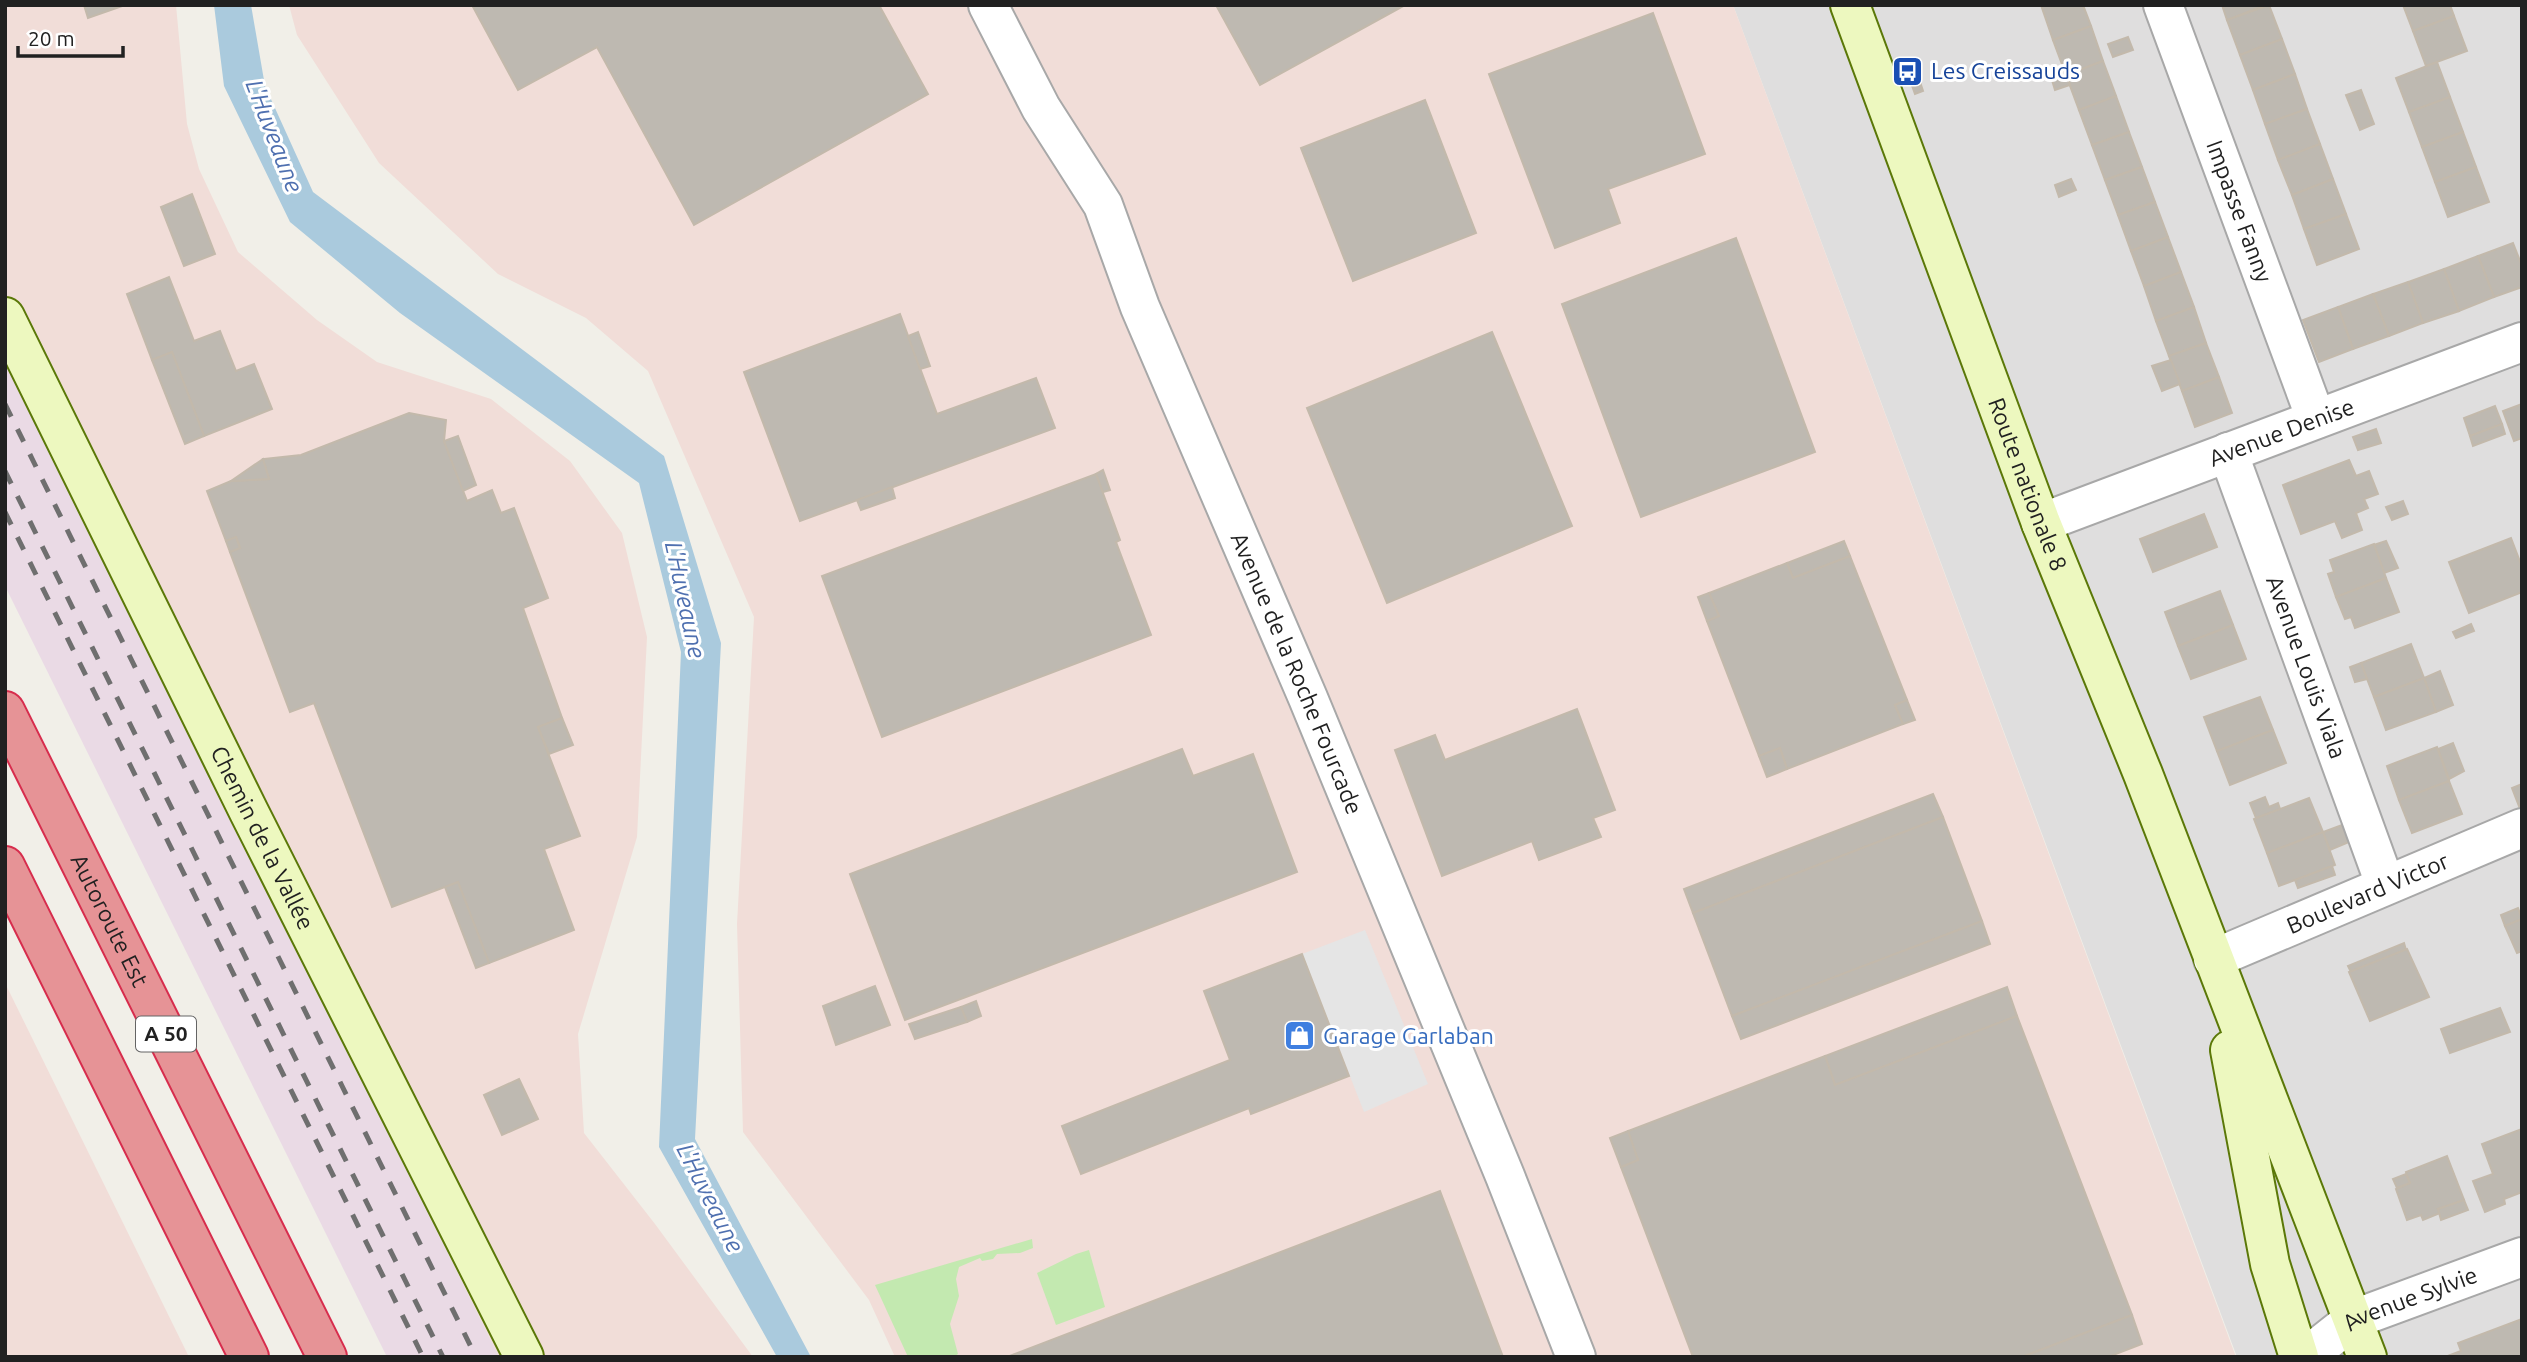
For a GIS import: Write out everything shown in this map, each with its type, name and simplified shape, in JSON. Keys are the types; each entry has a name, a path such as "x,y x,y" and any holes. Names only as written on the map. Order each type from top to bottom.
{"highway":[{"name":"Autoroute Est","path":"5,711 327,1357"},
{"path":"5,866 249,1357"}],"main road":[{"name":"Route nationale 8","path":"1850,5 2041,523 2143,774 2213,959"},
{"name":"Chemin de la Vallée","path":"5,317 249,812 524,1357"},
{"path":"2213,959 2367,1357"},
{"path":"2213,959 2270,1264 2299,1357"}],"street":[{"name":"Avenue de la Roche Fourcade","path":"988,5 1041,108 1103,205 1140,307 1304,688 1505,1176 1576,1357"},
{"name":"Impasse Fanny","path":"2163,5 2316,419"},
{"name":"Avenue Denise","path":"2041,523 2522,342"},
{"name":"Avenue Louis Viala","path":"2228,452 2385,884"},
{"name":"Boulevard Victor","path":"2213,959 2522,828"},
{"name":"Avenue Sylvie","path":"2306,1357 2354,1319 2522,1257"}],"shaded area":[{"path":"5,5 176,5 187,124 199,169 238,252 317,320 377,362 491,399 570,461 622,533 647,637 637,837 578,1034 584,1133 753,1357 499,1357 5,353"},
{"path":"289,5 1733,5 2236,1357 895,1357 869,1300 743,1132 737,924 754,617 648,371 586,318 498,274 379,163 297,35"},
{"path":"1733,5 2522,5 2522,1357 2237,1357"},
{"path":"5,353 499,1357 387,1357 5,586"},
{"path":"1365,930 1428,1084 1364,1112 1302,954"},
{"path":"5,983 189,1357 5,1357"}],"green space":[{"path":"1032,1239 1033,1248 1020,1253 997,1254 993,1259 982,1261 980,1258 959,1267 956,1279 959,1296 950,1324 958,1354 953,1357 908,1357 875,1285"},
{"path":"1089,1250 1105,1307 1056,1325 1037,1273"}],"water":[{"name":"L'Huveaune","path":"214,5 251,5 265,86 313,192 664,456 721,643 695,1139 811,1357 777,1357 659,1147 681,652 639,483 400,313 290,222 224,86"}],"building":[{"path":"84,5 125,5 88,18"},
{"path":"472,5 879,5 928,94 694,225 597,47 518,90"},
{"path":"1216,5 1405,5 1260,85"},
{"path":"2041,5 2083,5 2091,26 2053,40"},
{"path":"2222,5 2266,5 2227,20"},
{"path":"2269,5 2282,39 2240,55 2227,20"},
{"path":"2403,5 2450,5 2454,16 2413,31"},
{"path":"1653,13 1705,154 1608,189 1620,223 1555,248 1489,74"},
{"path":"2454,16 2467,51 2426,66 2413,31"},
{"path":"2091,26 2103,61 2066,75 2053,40"},
{"path":"2128,37 2133,50 2113,57 2108,44"},
{"path":"2282,39 2295,74 2253,90 2240,55"},
{"path":"2103,61 2116,96 2079,110 2066,75"},
{"path":"2437,62 2450,97 2409,112 2396,78"},
{"path":"1917,73 1923,91 1915,94 1909,77"},
{"path":"2295,74 2307,109 2265,124 2253,90"},
{"path":"2066,75 2070,85 2055,90 2052,80"},
{"path":"2361,90 2374,124 2360,130 2346,95"},
{"path":"2116,96 2129,132 2092,145 2079,110"},
{"path":"2450,97 2463,132 2422,147 2409,112"},
{"path":"1425,100 1476,233 1353,281 1301,148"},
{"path":"2307,109 2320,144 2278,160 2265,124"},
{"path":"2129,132 2142,167 2105,180 2092,145"},
{"path":"2463,132 2476,167 2435,182 2422,147"},
{"path":"2320,144 2333,179 2292,195 2278,160"},
{"path":"2142,167 2155,202 2118,215 2105,180"},
{"path":"2476,167 2489,202 2448,217 2435,182"},
{"path":"2071,179 2076,190 2059,197 2055,185"},
{"path":"2333,179 2346,214 2304,229 2292,195"},
{"path":"192,194 215,254 184,266 161,207"},
{"path":"2155,202 2168,237 2131,251 2118,215"},
{"path":"2346,214 2359,249 2317,265 2304,229"},
{"path":"2168,237 2181,272 2144,286 2131,251"},
{"path":"1736,238 1815,452 1641,517 1562,304"},
{"path":"2513,243 2522,266 2522,287 2494,297 2478,256"},
{"path":"2478,256 2494,297 2459,311 2444,269"},
{"path":"2444,269 2459,311 2423,323 2408,282"},
{"path":"2181,272 2194,307 2156,321 2144,286"},
{"path":"169,277 194,341 220,331 236,371 254,364 272,409 204,436 172,352 152,360 127,294"},
{"path":"2408,282 2423,323 2389,336 2373,294"},
{"path":"2373,294 2389,336 2353,349 2338,307"},
{"path":"2194,307 2206,343 2169,356 2156,321"},
{"path":"2338,307 2353,349 2319,362 2303,320"},
{"path":"900,314 937,414 1036,378 1055,428 800,521 744,372"},
{"path":"918,332 930,366 920,369 908,336"},
{"path":"1492,332 1572,526 1387,603 1307,408"},
{"path":"2206,343 2219,377 2182,391 2169,356"},
{"path":"172,352 204,436 185,444 152,360"},
{"path":"2171,360 2180,384 2162,391 2152,366"},
{"path":"2219,377 2232,413 2195,427 2182,391"},
{"path":"2522,404 2522,438 2514,441 2503,411"},
{"path":"2495,406 2502,424 2470,436 2464,418"},
{"path":"409,413 446,420 444,441 467,501 492,490 501,513 514,508 548,598 523,608 562,718 538,727 580,836 544,849 574,930 489,963 458,882 392,907 314,703 290,712 230,552 240,548 236,537 226,541 207,491 231,481 269,479 263,459 301,455"},
{"path":"2502,424 2505,434 2473,446 2470,436"},
{"path":"2376,429 2381,443 2358,450 2353,437"},
{"path":"458,436 476,485 463,491 444,441"},
{"path":"263,459 269,479 231,481"},
{"path":"2349,460 2356,476 2369,471 2378,494 2364,499 2368,508 2356,513 2362,530 2342,538 2335,521 2301,534 2283,485"},
{"path":"1103,470 1110,490 1103,492 1096,474"},
{"path":"1096,474 1120,540 1116,542 1151,635 882,737 822,576"},
{"path":"892,487 895,498 861,510 857,500"},
{"path":"2403,501 2408,514 2392,520 2386,507"},
{"path":"2204,514 2217,547 2153,572 2140,539"},
{"path":"236,537 240,548 230,552 226,541"},
{"path":"2511,538 2522,567 2522,592 2469,613 2449,562"},
{"path":"1844,541 1850,556 1793,578 1787,563"},
{"path":"2386,541 2398,568 2384,573 2374,545"},
{"path":"2374,544 2386,578 2336,597 2328,574 2334,572 2330,560"},
{"path":"1850,556 1907,700 1895,705 1903,724 1787,769 1780,748 1759,756 1707,621 1719,616 1709,593 1787,563 1793,578"},
{"path":"2386,578 2399,612 2355,628 2351,617 2345,619 2336,597"},
{"path":"2220,591 2233,625 2178,646 2165,612"},
{"path":"1709,593 1719,616 1707,621 1698,597"},
{"path":"2471,624 2474,631 2456,638 2453,632"},
{"path":"2233,625 2246,659 2191,679 2178,646"},
{"path":"2411,644 2424,678 2374,697 2361,663"},
{"path":"2361,663 2367,679 2355,682 2350,667"},
{"path":"2440,671 2453,705 2436,712 2424,678"},
{"path":"2424,678 2436,712 2386,730 2374,697"},
{"path":"2260,697 2273,730 2217,751 2204,717"},
{"path":"1907,700 1915,720 1903,724 1895,705"},
{"path":"1577,709 1615,810 1593,818 1601,837 1539,860 1532,841 1442,876 1395,750 1435,735 1445,760"},
{"path":"562,718 573,745 549,754 538,727"},
{"path":"2273,730 2286,763 2230,785 2217,751"},
{"path":"2453,743 2464,771 2449,779 2438,749"},
{"path":"2437,747 2449,781 2399,800 2387,766"},
{"path":"1780,748 1787,769 1767,777 1759,756"},
{"path":"1182,749 1193,776 1253,754 1297,872 905,1020 850,874"},
{"path":"2449,781 2462,814 2412,833 2399,800"},
{"path":"2522,784 2522,814 2512,788"},
{"path":"1933,794 1943,817 1693,913 1684,889"},
{"path":"2265,797 2269,807 2278,803 2280,809 2256,818 2250,803"},
{"path":"2309,798 2323,832 2267,853 2254,819"},
{"path":"1943,817 1982,921 1732,1016 1693,913"},
{"path":"2342,825 2349,842 2330,850 2323,832"},
{"path":"2323,832 2335,865 2279,886 2267,853"},
{"path":"2332,866 2335,875 2298,888 2295,880"},
{"path":"458,882 489,963 476,968 445,887"},
{"path":"2518,908 2522,919 2505,926 2501,915"},
{"path":"2522,919 2522,951 2517,953 2505,926"},
{"path":"1982,921 1990,944 1741,1039 1732,1016"},
{"path":"2404,943 2406,950 2351,972 2348,966"},
{"path":"2407,949 2429,997 2370,1021 2349,972"},
{"path":"1302,954 1349,1076 1251,1114 1249,1108 1081,1174 1062,1126 1230,1060 1204,991"},
{"path":"875,986 890,1025 836,1045 823,1006"},
{"path":"2007,987 2017,1016 1835,1085 1825,1056"},
{"path":"976,1001 981,1016 967,1022 961,1007"},
{"path":"961,1007 967,1022 915,1039 909,1024"},
{"path":"2500,1008 2510,1032 2450,1053 2441,1029"},
{"path":"2017,1016 2132,1315 2022,1357 1693,1357 1621,1167 1638,1160 1628,1131 1825,1056 1835,1085"},
{"path":"519,1079 538,1119 502,1135 484,1095"},
{"path":"2522,1129 2522,1192 2504,1199 2505,1204 2485,1212 2473,1181 2493,1174 2482,1144"},
{"path":"1628,1131 1638,1160 1621,1167 1610,1138"},
{"path":"2447,1156 2464,1200 2438,1209 2440,1213 2423,1220 2421,1215 2407,1220 2396,1189 2410,1183 2406,1172"},
{"path":"2406,1174 2410,1183 2397,1188 2393,1179"},
{"path":"1440,1191 1503,1357 1007,1357"},
{"path":"2464,1200 2468,1210 2441,1220 2438,1209"},
{"path":"2132,1315 2142,1344 2108,1357 2022,1357"},
{"path":"2522,1319 2522,1357 2445,1357 2461,1351 2458,1343"}],"railway":[{"path":"5,404 476,1357"},
{"path":"5,471 443,1357"},
{"path":"5,512 423,1357"}],"place":[{"name":"Les Creissauds","path":"1908,71"},
{"name":"Garage Garlaban","path":"1300,1036"}]}
